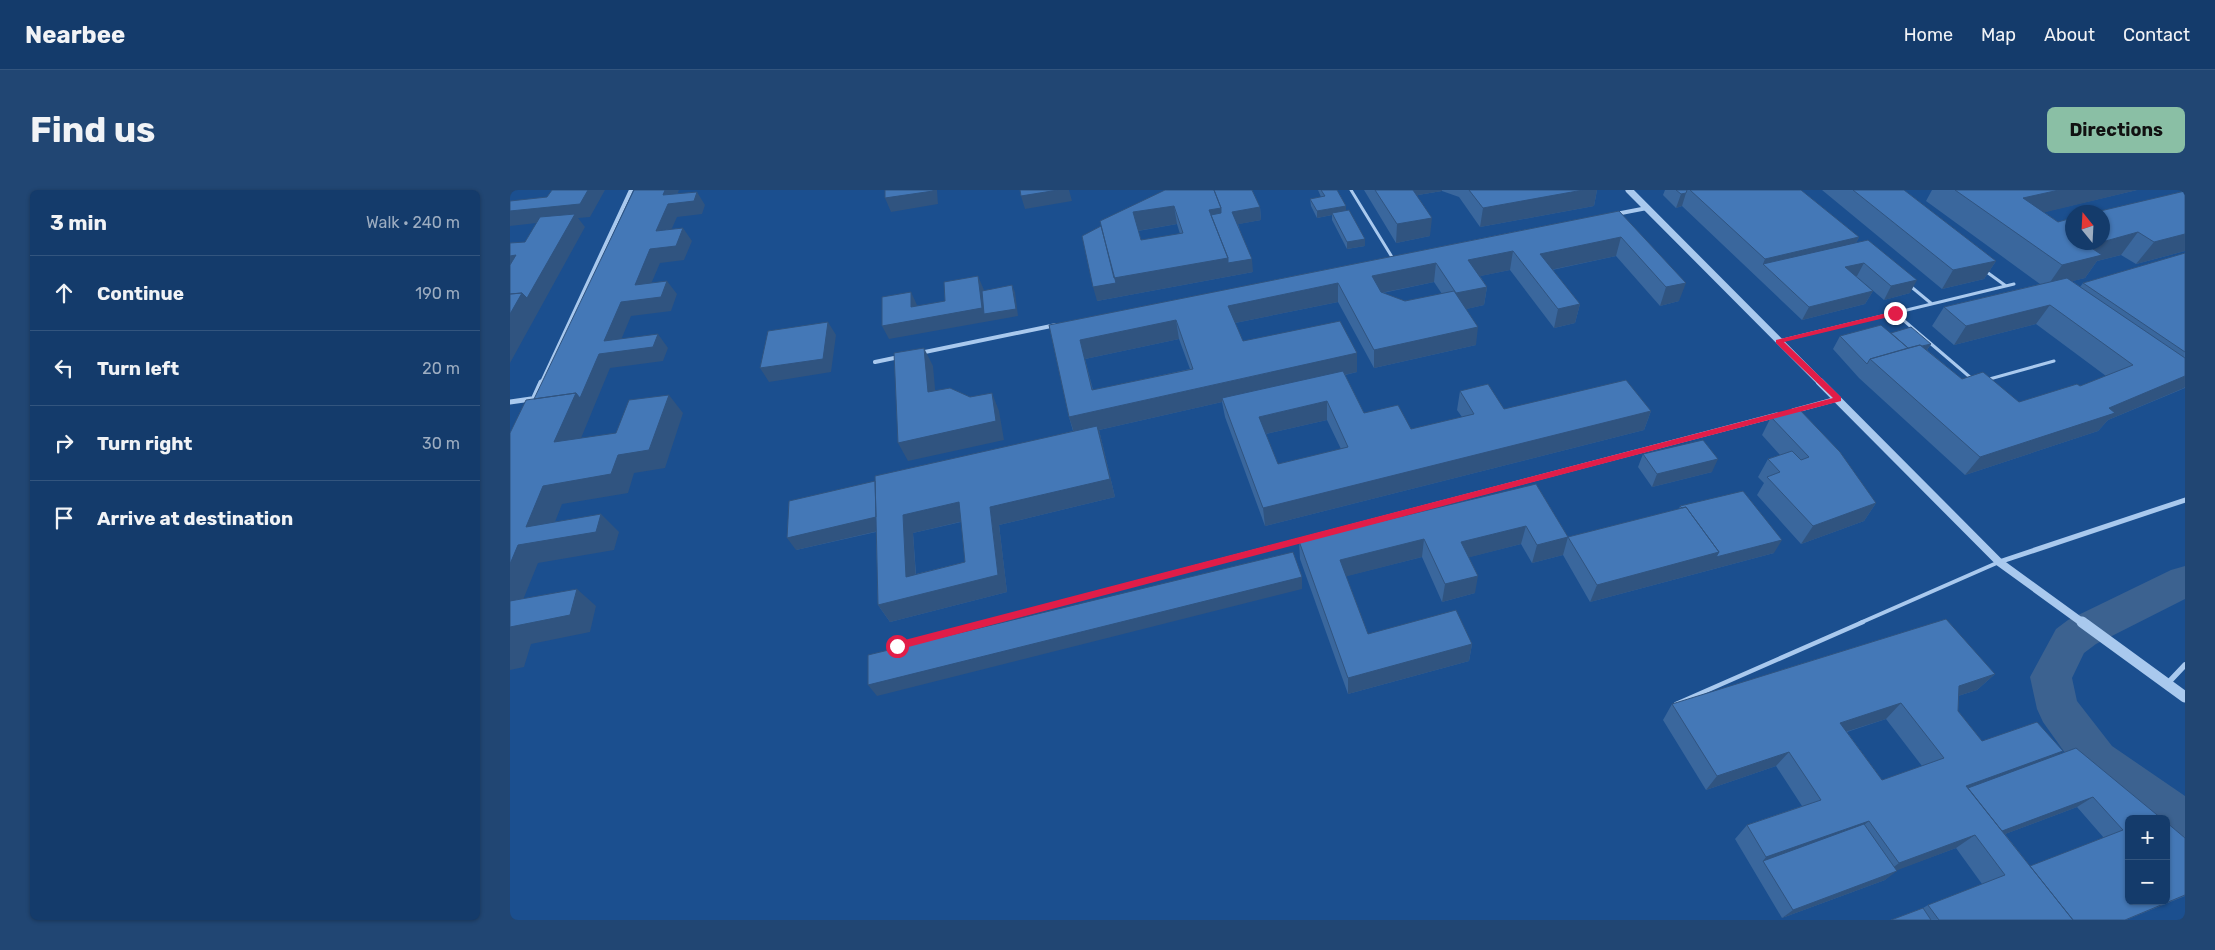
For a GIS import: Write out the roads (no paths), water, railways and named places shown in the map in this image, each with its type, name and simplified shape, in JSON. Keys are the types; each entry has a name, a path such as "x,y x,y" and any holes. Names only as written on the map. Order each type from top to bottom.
{"street":[{"path":"530,408 631,190"},
{"path":"1629,190 1999,562 2185,697"},
{"path":"1608,216 1647,208"},
{"path":"1382,259 1402,256"},
{"path":"914,354 1060,324"},
{"path":"875,362 904,356"},
{"path":"510,402 534,399"},
{"path":"1790,412 1838,399"},
{"path":"897,646 1781,414"},
{"path":"1999,562 2185,500"},
{"path":"2168,683 2185,665"}],"lane":[{"path":"1351,190 1392,257"},
{"path":"1982,268 2006,286"},
{"path":"1902,279 1932,304"},
{"path":"1779,341 2014,284"},
{"path":"1895,313 1977,383 2054,361"},
{"path":"1676,704 1999,562"}],"waterway":[{"path":"2185,581 2082,632 2070,641 2051,677 2058,709 2096,760 2185,823"}]}
